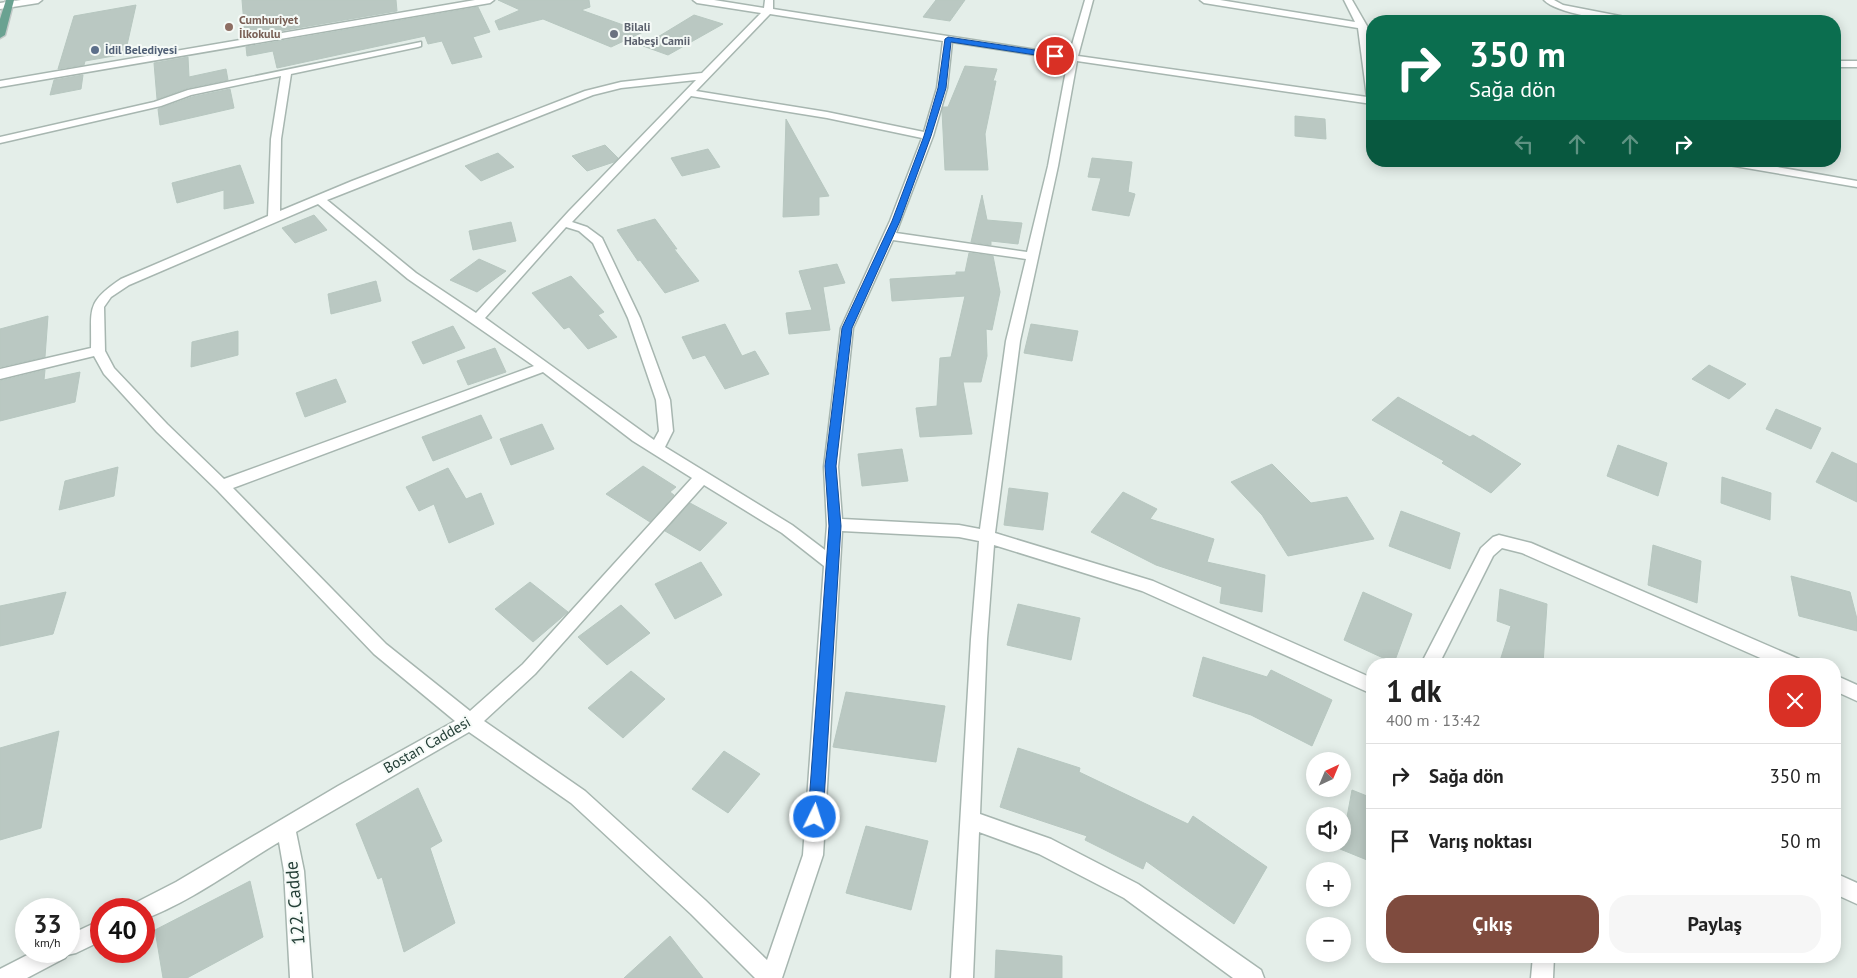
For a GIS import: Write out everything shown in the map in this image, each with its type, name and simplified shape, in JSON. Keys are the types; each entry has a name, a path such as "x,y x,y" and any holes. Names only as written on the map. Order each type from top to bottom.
{"main road":[{"path":"0,35 5,3"}],"street":[{"path":"5,3 38,0"},
{"path":"0,84 490,0"},
{"path":"698,0 769,6 948,39 1366,100"},
{"path":"962,978 979,639 987,537 1013,341 1053,166 1073,58 1089,0"},
{"path":"1204,0 1362,26"},
{"path":"1348,0 1362,26 1366,56"},
{"path":"1548,0 1560,7 1600,15"},
{"path":"477,319 564,222 706,76 769,6"},
{"path":"706,76 621,85 589,93 319,199 125,282 107,294 98,307 98,351 109,371 162,428 222,486 380,649 470,722 578,797 698,907 771,978 813,855 835,526 831,466 847,328 889,236 928,136 942,88 948,39"},
{"path":"0,140 157,104 188,93 418,44"},
{"path":"1841,64 1857,64"},
{"path":"274,218 276,139 286,73"},
{"path":"689,93 827,115 928,136"},
{"path":"1758,167 1857,184"},
{"path":"319,199 412,276 477,319 638,437 787,529 833,564"},
{"path":"564,222 583,229 598,241 634,318 663,400 666,431 657,449"},
{"path":"889,236 1032,256"},
{"path":"0,374 98,351"},
{"path":"222,486 544,367"},
{"name":"Bostan Caddesi","path":"155,903 183,889 470,722 529,669 702,477"},
{"path":"835,526 959,531 987,537 1147,586 1366,683"},
{"path":"1433,658 1487,552 1499,541 1525,547 1779,658"},
{"path":"1841,686 1857,693"},
{"path":"969,819 1044,846 1131,891 1235,968 1253,978"},
{"name":"122. Cadde","path":"286,828 294,871 301,978"},
{"path":"1841,886 1857,894"},
{"path":"4,978 34,963"},
{"path":"1542,978 1543,963"}],"building":[{"path":"242,0 396,0 397,11 245,37"},
{"path":"498,0 589,0 590,7 581,10 643,32 611,47 543,19 499,30 495,21 520,10"},
{"path":"936,0 965,0 950,21 923,17"},
{"path":"136,5 125,54 85,61 84,65 58,69 74,16"},
{"path":"478,7 490,32 473,37 482,57 452,64 442,41 428,44 425,36 277,68 273,51 247,56 246,47"},
{"path":"694,15 723,24 668,55 643,46"},
{"path":"188,57 189,77 226,69 228,80 188,88 157,99 154,63"},
{"path":"965,66 997,69 993,81 996,81 985,134 988,170 945,170 942,111 943,107 948,107"},
{"path":"83,75 81,89 50,95 54,80"},
{"path":"230,89 234,108 160,125 158,109 192,97"},
{"path":"1295,116 1325,119 1326,139 1295,136"},
{"path":"786,119 829,196 819,197 819,215 783,217"},
{"path":"605,145 618,158 614,162 587,171 572,156"},
{"path":"708,149 720,167 682,176 671,158"},
{"path":"498,153 514,167 481,181 465,166"},
{"path":"1092,158 1132,162 1128,192 1135,194 1129,216 1092,210 1101,178 1088,177"},
{"path":"240,165 254,203 224,209 224,190 177,203 172,183"},
{"path":"982,195 987,220 1022,223 1018,244 991,241 991,245 971,242"},
{"path":"314,215 327,230 295,243 282,228"},
{"path":"655,219 677,249 674,249 699,281 665,293 640,260 638,261 617,230"},
{"path":"511,222 516,241 473,250 469,231"},
{"path":"969,253 993,256 1000,292 992,330 986,329 987,356 981,382 963,382 972,434 920,437 916,408 937,406 940,358 951,357 965,296 892,301 890,279 956,275 956,272 965,272"},
{"path":"479,259 506,271 477,292 450,280"},
{"path":"837,264 845,283 823,287 830,330 789,334 786,313 812,310 799,271"},
{"path":"571,276 604,312 598,315 617,337 588,349 569,327 564,329 532,293"},
{"path":"376,281 381,301 331,314 328,294"},
{"path":"48,316 45,357 0,367 0,329"},
{"path":"725,324 742,356 755,351 769,374 725,389 705,355 693,359 682,337"},
{"path":"1031,324 1078,331 1072,361 1024,353"},
{"path":"453,326 465,348 423,364 412,342"},
{"path":"238,331 238,355 191,367 192,342"},
{"path":"495,348 506,372 468,385 457,361"},
{"path":"1709,365 1746,384 1729,399 1692,379"},
{"path":"45,370 44,380 80,372 75,402 0,421 0,381"},
{"path":"336,379 346,402 305,417 296,393"},
{"path":"1398,397 1470,437 1473,435 1521,464 1491,493 1442,463 1444,461 1372,420"},
{"path":"1776,409 1821,428 1811,449 1766,429"},
{"path":"481,415 492,438 433,461 422,437"},
{"path":"542,424 554,449 511,465 500,439"},
{"path":"1618,445 1667,463 1658,496 1607,476"},
{"path":"902,449 908,481 862,486 858,454"},
{"path":"1832,452 1857,464 1857,502 1816,482"},
{"path":"1272,464 1311,503 1347,497 1374,539 1288,556 1262,515 1231,482"},
{"path":"643,466 676,487 670,492 674,495 650,522 606,494"},
{"path":"118,467 114,496 59,510 65,481"},
{"path":"448,468 466,499 481,493 494,524 449,543 434,504 419,511 406,487"},
{"path":"1722,477 1771,493 1770,520 1721,503"},
{"path":"1009,488 1048,493 1043,530 1004,525"},
{"path":"1123,492 1157,509 1150,519 1214,539 1207,562 1265,575 1262,612 1220,603 1222,587 1156,565 1091,532"},
{"path":"690,503 727,523 700,551 665,531"},
{"path":"1401,511 1460,533 1450,569 1389,546"},
{"path":"1653,545 1701,561 1697,603 1648,585"},
{"path":"701,562 722,595 675,619 655,584"},
{"path":"1791,576 1850,592 1857,619 1857,631 1799,616"},
{"path":"530,582 568,612 533,642 495,609"},
{"path":"1500,589 1547,604 1543,658 1501,658 1511,626 1497,621"},
{"path":"66,592 53,634 0,646 0,606"},
{"path":"1363,592 1412,614 1396,658 1383,658 1344,640"},
{"path":"1018,604 1080,618 1071,660 1007,645"},
{"path":"621,605 650,633 607,665 578,637"},
{"path":"1203,657 1267,677 1271,670 1332,700 1312,746 1251,715 1193,696"},
{"path":"631,671 665,699 623,738 588,708"},
{"path":"846,692 945,706 936,762 833,747"},
{"path":"59,731 41,828 0,840 0,748"},
{"path":"1018,748 1080,768 1079,772 1188,824 1193,816 1267,867 1234,924 1146,861 1143,869 1085,840 1087,836 1000,807"},
{"path":"724,751 760,774 728,813 692,789"},
{"path":"418,788 442,841 430,848 455,923 404,952 382,877 378,879 356,824"},
{"path":"1352,790 1366,796 1366,860 1347,852 1351,852 1351,807 1349,807"},
{"path":"866,826 928,841 911,910 846,893"},
{"path":"250,881 263,937 187,978 163,978 155,930"},
{"path":"670,936 703,978 624,978"},
{"path":"996,950 1062,956 1062,978 995,978"}],"place":[{"name":"Cumhuriyet İlkokulu","path":"229,27"},
{"name":"Bilali Habeşi Camii","path":"614,34"},
{"name":"İdil Belediyesi","path":"95,50"}],"route":[{"path":"815,817 835,526 831,466 847,328 896,221 928,136 942,88 948,39 1055,56"}]}
